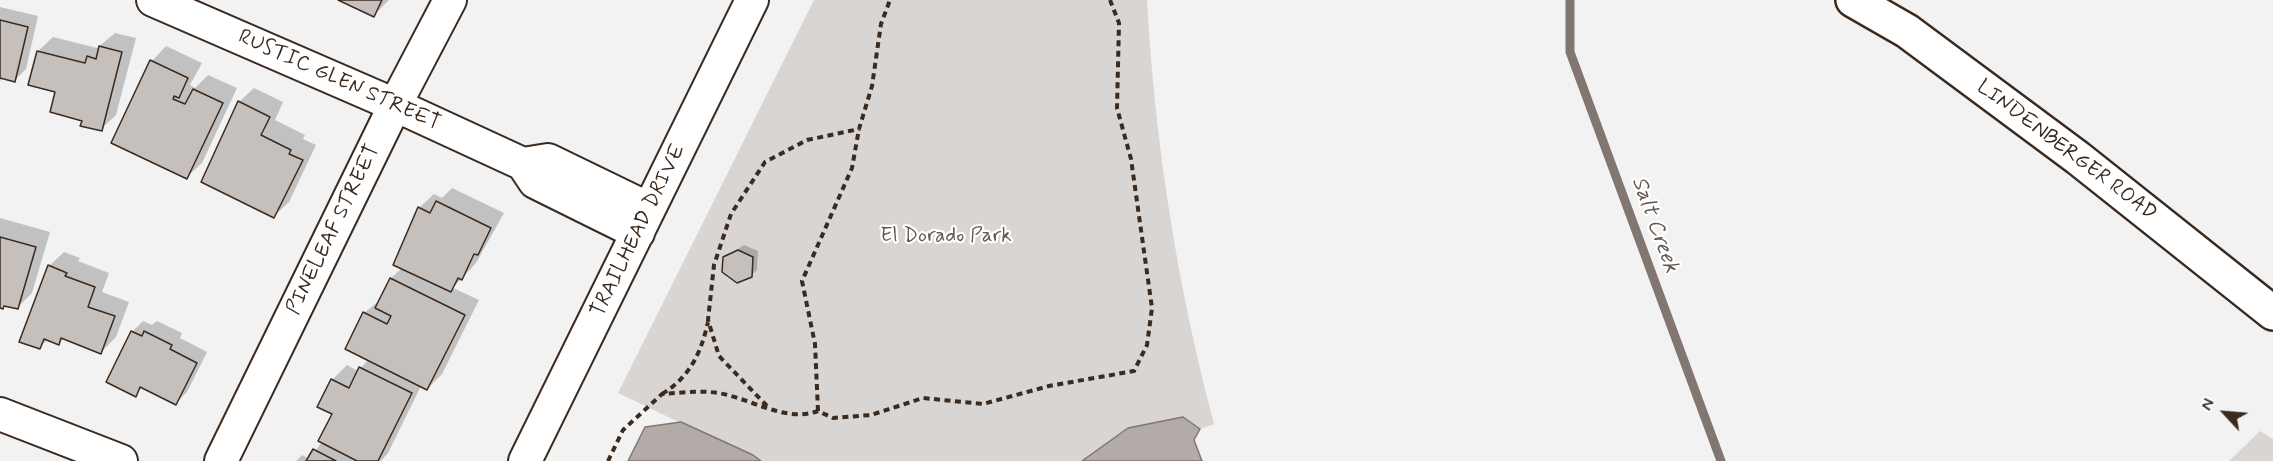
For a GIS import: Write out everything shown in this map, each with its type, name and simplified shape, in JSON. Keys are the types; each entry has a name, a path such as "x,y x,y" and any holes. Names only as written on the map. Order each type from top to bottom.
{"street":[{"name":"RUSTIC GLEN STREET","path":"153,0 395,105 523,164 535,182 644,221"},
{"name":"PINELEAF STREET","path":"221,461 395,105 450,0"},
{"name":"TRAILHEAD DRIVE","path":"525,461 752,0"},
{"name":"LINDENBERGER ROAD","path":"1853,0 1907,31 2068,150 2273,313"},
{"path":"0,414 121,461"}],"path":[{"path":"818,411 815,344 802,281 852,168 859,129 872,86 881,24 890,0"},
{"path":"708,320 719,357 768,406 778,412 805,416 818,411 833,418 871,415 923,398 983,404 1048,386 1134,371 1147,345 1152,308 1131,159 1116,108 1119,23 1110,0"},
{"path":"609,461 623,430 662,394 678,384 690,370 701,349 708,320 714,265 731,214 765,162 807,140 859,129"},
{"path":"662,394 710,392 768,406"}],"green space":[{"name":"El Dorado Park","path":"814,0 1147,0 1156,107 1170,214 1189,319 1214,424 1200,429 1183,417 1128,428 1082,461 761,461 618,393"},
{"path":"2260,431 2273,439 2273,461 2229,461"}],"shaded area":[{"path":"1183,417 1200,429 1194,440 1202,461 1082,461 1128,428"},
{"path":"681,422 753,455 761,461 628,461 645,427"}],"building":[{"path":"338,0 382,0 374,17"},
{"path":"0,20 28,27 15,82 0,78"},
{"path":"99,46 122,52 102,131 80,126 82,121 50,112 55,92 28,85 37,51 85,63 87,56 96,59"},
{"path":"150,60 188,78 179,98 174,96 173,99 185,104 193,89 223,103 187,179 111,143"},
{"path":"238,101 270,117 261,135 291,150 289,154 303,160 274,218 201,182"},
{"path":"436,201 491,228 478,255 474,254 462,280 458,278 451,292 393,265 418,207 430,213"},
{"path":"0,237 36,247 18,309 4,306 3,309 0,308"},
{"path":"738,250 753,257 752,277 737,283 722,272 723,257"},
{"path":"48,265 67,273 65,276 95,287 88,307 115,316 101,354 61,338 59,345 44,339 40,349 19,342"},
{"path":"390,278 465,315 427,390 345,349 363,312 387,324 391,316 375,308"},
{"path":"131,331 142,336 144,331 172,345 170,349 197,363 176,405 140,387 136,397 106,382"},
{"path":"359,367 412,393 378,461 357,461 318,441 332,414 317,407 331,379 349,388"},
{"path":"313,449 336,461 306,461"}],"waterway":[{"name":"Salt Creek","path":"1570,0 1570,52 1721,461"}]}
